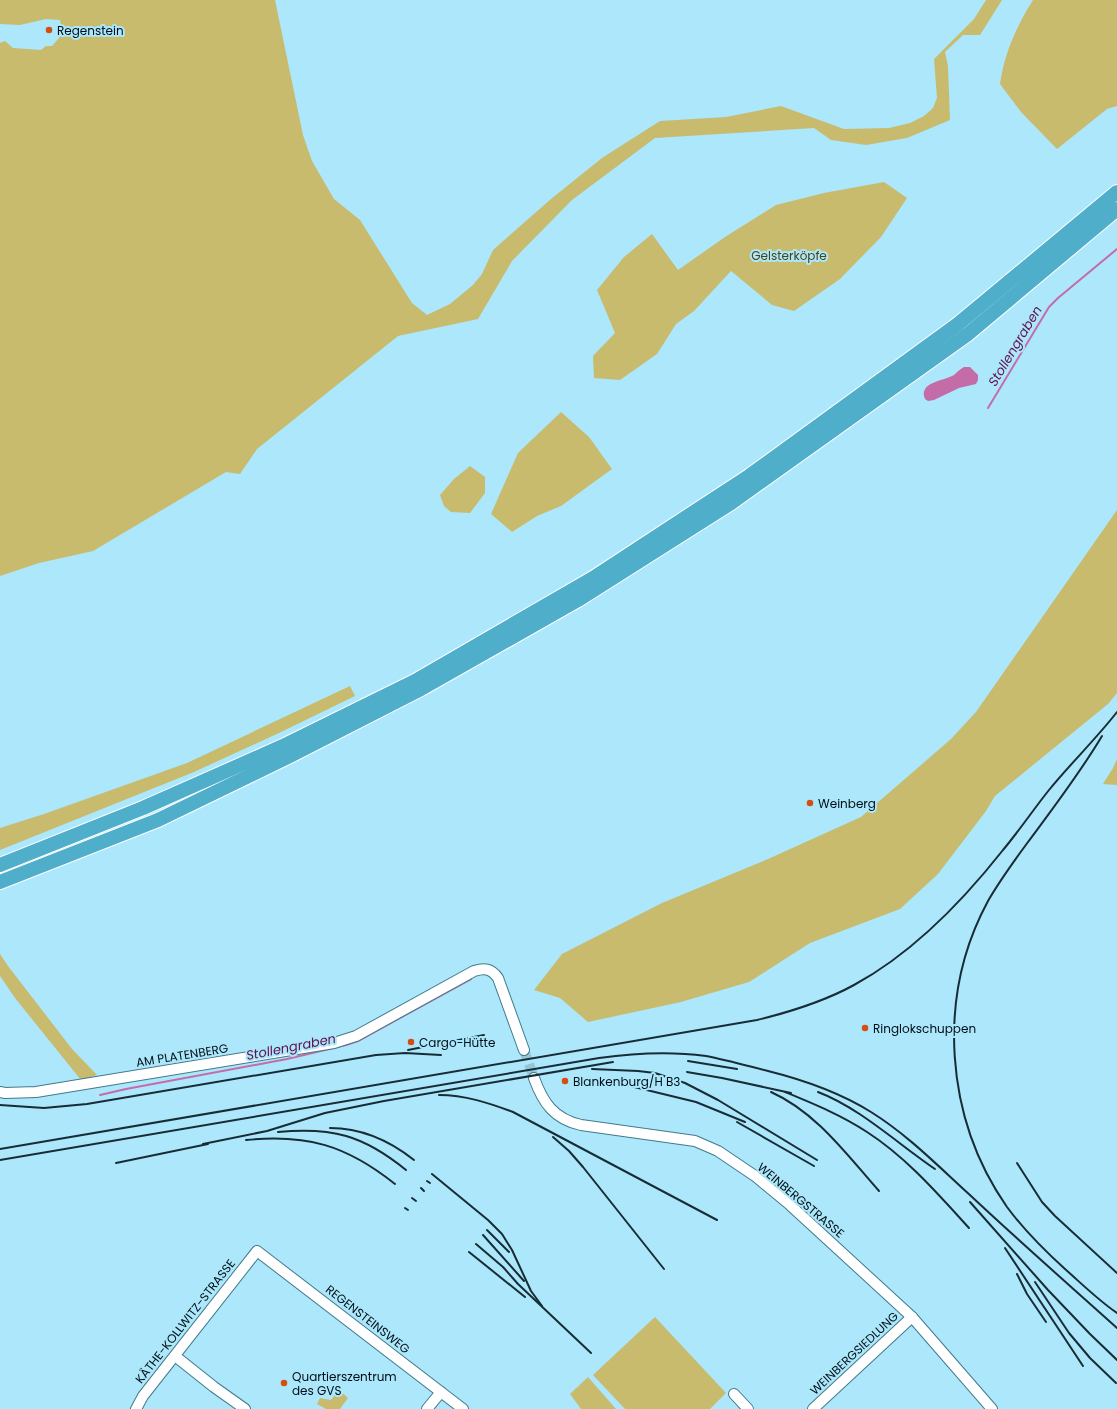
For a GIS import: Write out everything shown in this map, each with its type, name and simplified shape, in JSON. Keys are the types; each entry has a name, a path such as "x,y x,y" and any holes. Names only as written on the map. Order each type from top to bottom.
{"highway":[{"path":"0,865 143,808 283,746 415,681 593,578 749,476 958,324 1117,192"},
{"path":"0,882 158,820 290,756 421,690 578,600 731,503 968,334 1117,209"}],"street":[{"name":"AM PLATENBERG","path":"0,1092 36,1092 334,1043 356,1036 474,971 488,969 494,972 502,987 524,1050"},
{"name":"WEINBERGSTRASSE","path":"534,1078 540,1094 546,1104 565,1120 572,1123 695,1141 718,1151 755,1176 775,1192 912,1316 992,1409"},
{"name":"KÄTHE-KOLLWITZ-STRASSE","path":"136,1409 143,1396 257,1251"},
{"name":"REGENSTEINSWEG","path":"257,1251 463,1409"},
{"name":"WEINBERGSIEDLUNG","path":"813,1409 912,1316"},
{"path":"175,1356 245,1409"},
{"path":"427,1409 441,1392"},
{"path":"734,1394 748,1409"}],"green space":[{"path":"0,0 275,0 303,135 312,161 334,199 360,220 412,303 427,315 450,304 473,285 482,274 493,250 551,199 602,158 660,121 726,117 781,106 844,129 889,128 910,123 924,116 933,108 937,98 934,59 974,19 986,0 1002,0 980,35 963,35 945,52 948,66 950,120 907,138 866,145 831,140 814,128 655,138 572,200 512,261 478,319 398,336 257,449 240,474 226,472 93,551 39,563 0,576 0,43 5,41 13,48 41,50 46,46 52,46 59,38 61,26 60,20 46,19 20,25 0,24"},
{"path":"1033,0 1117,0 1117,106 1107,109 1057,149 1021,112 1000,84 1012,40"},
{"name":"Gelsterköpfe","path":"884,182 907,198 881,237 840,279 794,311 772,305 731,271 694,311 676,324 657,354 620,380 594,378 593,356 615,333 597,290 624,257 652,234 678,270 725,237 776,205 824,193"},
{"path":"561,412 589,437 612,469 561,506 537,516 512,532 491,514 518,453"},
{"path":"470,466 485,477 485,493 470,513 451,512 444,506 440,495 454,479"},
{"path":"1117,510 1117,693 1108,704 995,796 986,811 938,874 900,909 810,943 749,982 681,1002 588,1022 560,998 534,990 562,954 662,903 768,859 861,817 951,739 976,712"},
{"path":"350,686 355,696 281,732 194,772 0,850 0,828 44,814 187,763"},
{"path":"1117,759 1117,785 1103,784 1113,768"},
{"path":"0,954 72,1049 97,1075 81,1080 15,998 0,976"},
{"path":"655,1317 726,1393 710,1409 625,1409 593,1375"},
{"path":"588,1377 616,1409 581,1409 570,1394"},
{"path":"339,1390 348,1398 340,1409 326,1409 317,1404 320,1398 331,1400"}],"shaded area":[{"path":"964,367 970,367 978,375 976,384 959,388 934,400 928,401 925,399 924,393 928,386 954,375"}],"waterway":[{"name":"Stollengraben","path":"988,408 1049,307 1117,249"},
{"name":"Stollengraben","path":"100,1095 287,1059 346,1045 358,1041 471,979"}],"tunnel":[{"path":"524,1050 534,1078"}],"railway":[{"path":"0,1149 757,1020 794,1010 818,1001 842,991 876,972 896,958 935,925 971,889 1049,790 1117,712"},
{"path":"1102,736 1076,777 1012,863 997,886 988,901 971,938 960,977 955,1017 955,1057 960,1096 971,1135 986,1172 1007,1207 1027,1232 1049,1255 1117,1313"},
{"path":"408,1050 484,1035"},
{"path":"0,1105 44,1108 87,1104 376,1055 405,1053 441,1055"},
{"path":"0,1160 599,1058 652,1053 693,1054 730,1061 795,1078 846,1098 885,1121 923,1152 1117,1328"},
{"path":"688,1061 737,1069"},
{"path":"203,1144 267,1131 325,1113 384,1101 613,1062"},
{"path":"592,1069 655,1073 685,1083 718,1100 817,1160"},
{"path":"687,1072 791,1093"},
{"path":"622,1084 696,1102 745,1122"},
{"path":"771,1092 802,1111 817,1123 843,1149 879,1191"},
{"path":"785,1092 837,1115 867,1132 881,1142 908,1164 969,1228"},
{"path":"818,1092 849,1107 935,1169"},
{"path":"439,1095 458,1096 477,1100 513,1112 717,1220"},
{"path":"737,1122 814,1166"},
{"path":"330,1128 353,1130 375,1137 395,1147 414,1160"},
{"path":"278,1132 315,1131 346,1136 361,1141 390,1158 406,1170"},
{"path":"553,1137 569,1151 583,1167 664,1269"},
{"path":"246,1140 288,1139 325,1145 360,1160 395,1184"},
{"path":"116,1163 208,1144"},
{"path":"1017,1163 1042,1202 1055,1216 1117,1273"},
{"path":"432,1174 488,1220 502,1234 512,1250 531,1291 542,1306"},
{"path":"421,1188 424,1191"},
{"path":"412,1198 416,1201"},
{"path":"970,1202 1048,1290 1117,1360"},
{"path":"487,1230 509,1252"},
{"path":"483,1235 524,1281"},
{"path":"476,1244 503,1267 518,1284 591,1353"},
{"path":"1005,1248 1083,1366"},
{"path":"469,1252 525,1297"},
{"path":"1017,1274 1027,1294 1046,1322"},
{"path":"1035,1282 1069,1333 1090,1358 1116,1383"}],"place":[{"name":"Regenstein","path":"49,30"},
{"name":"Weinberg","path":"810,803"},
{"name":"Ringlokschuppen","path":"865,1028"},
{"name":"Cargo-Hütte","path":"411,1042"},
{"name":"Blankenburg/H B3","path":"565,1081"},
{"name":"Quartierszentrum des GVS","path":"284,1383"}]}
